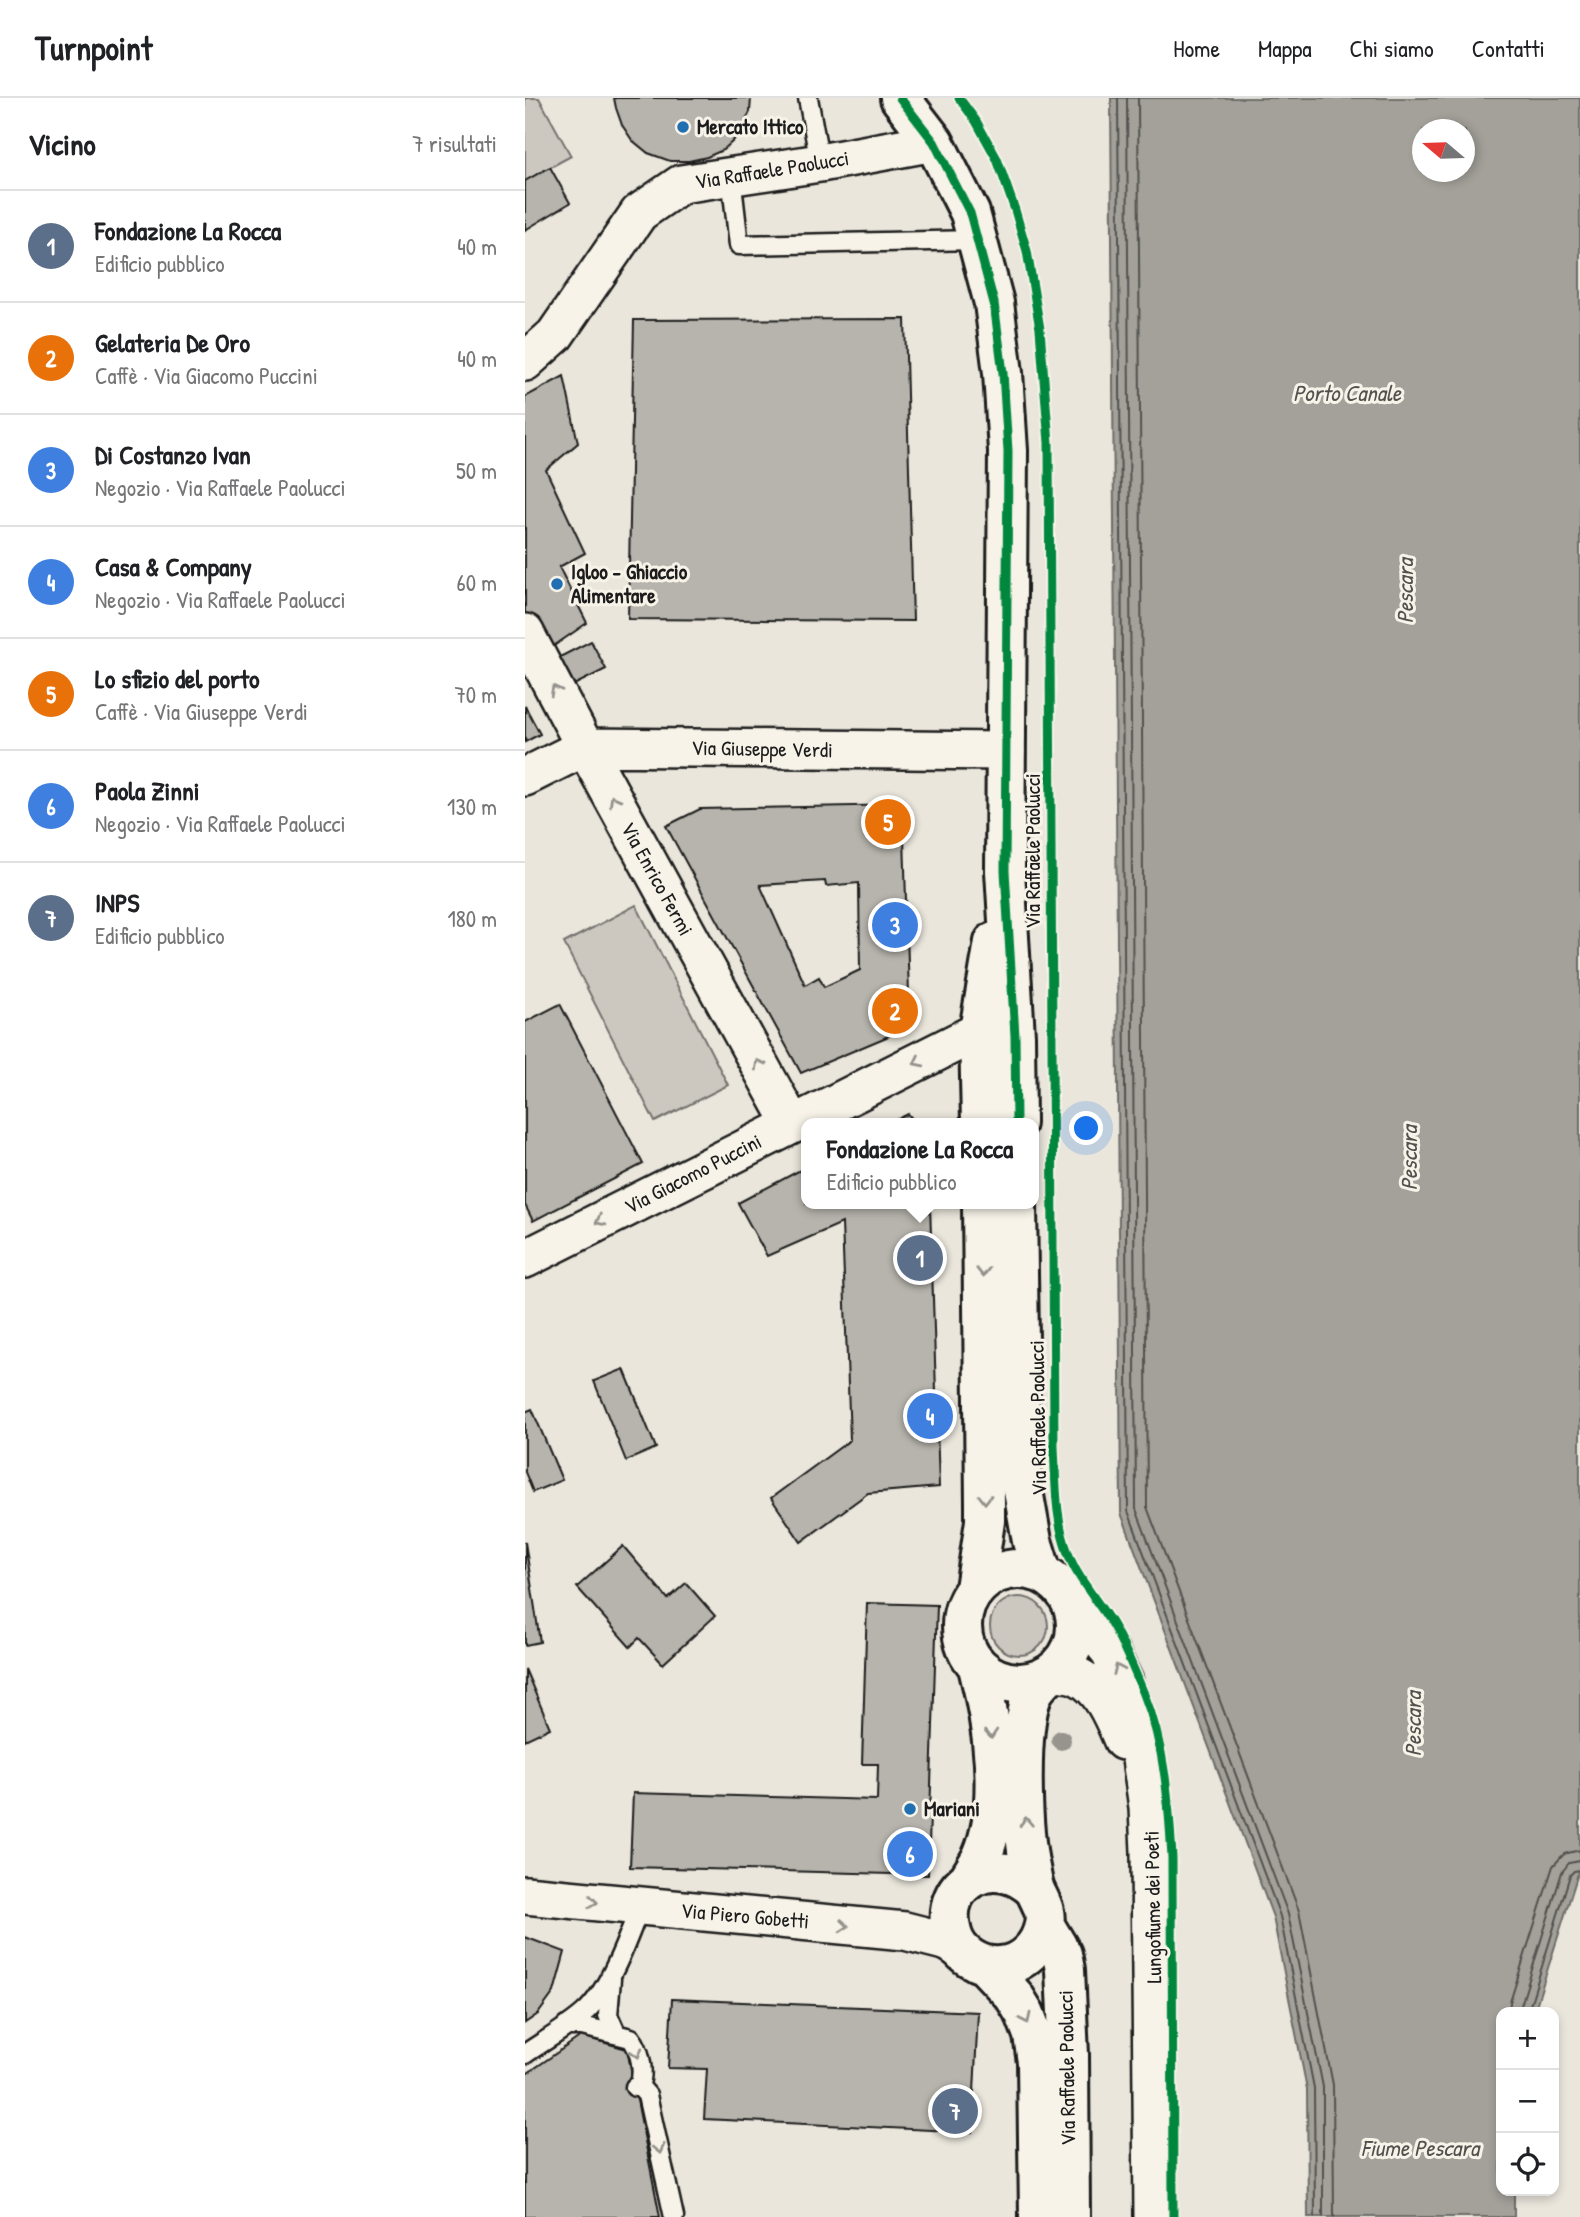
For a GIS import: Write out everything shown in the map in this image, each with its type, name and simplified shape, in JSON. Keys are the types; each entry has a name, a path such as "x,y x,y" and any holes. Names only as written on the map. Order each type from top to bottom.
{"street":[{"name":"Via Raffaele Paolucci","path":"900,98 934,142 963,195 978,240 996,315 1003,373 1007,444 1005,871 997,1034 982,1118"},
{"name":"Via Raffaele Paolucci","path":"525,362 555,335 639,212 681,184 934,142"},
{"name":"Via Enrico Fermi","path":"525,633 792,1124"},
{"name":"Via Giuseppe Verdi","path":"525,777 585,747 1006,751"},
{"name":"Via Raffaele Paolucci","path":"997,1034 1015,1118"},
{"name":"Via Giacomo Puccini","path":"806,1118 997,1034"},
{"name":"Via Giacomo Puccini","path":"525,1259 801,1120"},
{"path":"975,1589 985,1521 982,1209"},
{"name":"Via Raffaele Paolucci","path":"1017,1209 1021,1479 1032,1541 1042,1573"},
{"path":"1024,1568 1042,1573 1059,1585 1073,1606 1076,1618 1075,1643 1063,1664 1050,1675 1033,1682 1018,1684 997,1679 978,1667 969,1656 961,1629 965,1607 975,1589 989,1577 1006,1570 1024,1568"},
{"name":"Lungofiume dei Poeti","path":"1073,1606 1110,1652 1123,1682 1141,1759 1150,1852 1153,2217"},
{"path":"968,1880 989,1872 1011,1873 1024,1880 1039,1907 1039,1939 1030,1953 1016,1962 1001,1966 973,1958 953,1937 949,1921 957,1891 968,1880 982,1856 991,1824 992,1737 978,1667"},
{"name":"Via Raffaele Paolucci","path":"1050,1675 1034,1692 1024,1734 1026,1831 1039,1907 1062,1954 1065,1970 1069,2055 1070,2217"},
{"name":"Lungofiume dei Poeti","path":"1050,1675 1075,1675 1094,1689 1104,1703 1128,1752 1147,1807"},
{"name":"Via Piero Gobetti","path":"525,1895 905,1931 947,1942 973,1958"},
{"name":"Via Raffaele Paolucci","path":"973,1958 1014,1996 1033,2035 1037,2062 1038,2217"}],"lane":[{"path":"808,98 820,163"},
{"path":"731,176 739,245 978,240"},
{"path":"525,2054 585,2012 612,1972 640,1906"},
{"path":"612,1972 608,2015 616,2034"},
{"path":"566,2026 582,2026 624,2035 634,2042 642,2073 637,2086 647,2095 674,2217"}],"shaded area":[{"path":"525,98 539,98 571,156 525,181"},
{"path":"636,905 728,1085 655,1122 564,943"},
{"path":"1013,1597 1025,1597 1040,1605 1048,1620 1048,1632 1040,1647 1025,1655 1013,1655 998,1647 990,1632 990,1620 998,1605"}],"water":[{"name":"Porto Canale","path":"1111,98 1580,98 1580,1867 1536,2007 1496,2007 1496,2196 1514,2196 1514,2217 1308,2217 1307,2089 1273,1917 1121,1513"}],"building":[{"name":"Mercato Ittico","path":"614,98 751,98 750,112 741,130 723,150 689,161 670,161 648,153 632,140 622,125"},
{"path":"550,167 570,203 525,230 525,181"},
{"path":"905,319 913,621 628,619 634,320"},
{"path":"564,376 578,443 546,470 585,553 559,567 587,623 545,652 525,613 525,397"},
{"path":"591,641 606,669 566,689 552,661"},
{"path":"525,706 540,734 525,742"},
{"path":"903,805 910,1027 801,1073 666,826 700,809","holes":["825,881 826,886 859,883 860,970 824,987 819,977 805,985 760,885"]},
{"path":"560,1004 643,1164 533,1221 525,1205 525,1022"},
{"path":"801,1170 801,1209 930,1209 939,1487 868,1493 801,1542 771,1498 850,1440 842,1223 767,1256 738,1203"},
{"path":"624,1369 656,1448 626,1461 594,1381"},
{"path":"532,1409 562,1480 533,1492 525,1472 525,1412"},
{"path":"525,1542 540,1642 525,1645"},
{"path":"623,1546 668,1599 686,1583 715,1616 663,1664 639,1638 630,1647 577,1587"},
{"path":"867,1603 937,1605 928,1875 630,1867 633,1793 877,1800 878,1764 862,1764"},
{"path":"525,1669 550,1728 525,1740"},
{"path":"525,1937 565,1952 554,1992 538,2014 525,2023"},
{"path":"672,1999 978,2012 972,2132 704,2119 707,2069 668,2068"},
{"path":"581,2036 627,2049 660,2217 525,2217 525,2075"}],"cycle path":[{"path":"900,98 934,142 970,213 994,303 1003,373 1008,451 1005,871 1015,1036 1016,1118"},
{"path":"959,98 976,121 997,159 1015,210 1027,251 1040,329 1049,443 1056,1487 1058,1514 1068,1553 1129,1657 1151,1714 1165,1775 1172,1858 1173,2217"}],"place":[{"name":"Mercato Ittico","path":"683,127"},
{"name":"Igloo - Ghiaccio Alimentare","path":"557,584"},
{"name":"Lo sfizio del porto","path":"888,822"},
{"name":"Di Costanzo Ivan","path":"895,925"},
{"name":"Gelateria De Oro","path":"895,1011"},
{"name":"Fondazione La Rocca","path":"920,1258"},
{"name":"Casa & Company","path":"930,1416"},
{"name":"Mariani","path":"910,1809"},
{"name":"Paola Zinni","path":"910,1854"},
{"name":"INPS","path":"955,2111"}],"water label":[{"name":"Pescara","path":"1405,591"},
{"name":"Pescara","path":"1409,1158"},
{"name":"Pescara","path":"1413,1724"},
{"name":"Fiume Pescara","path":"1420,2148"}]}
